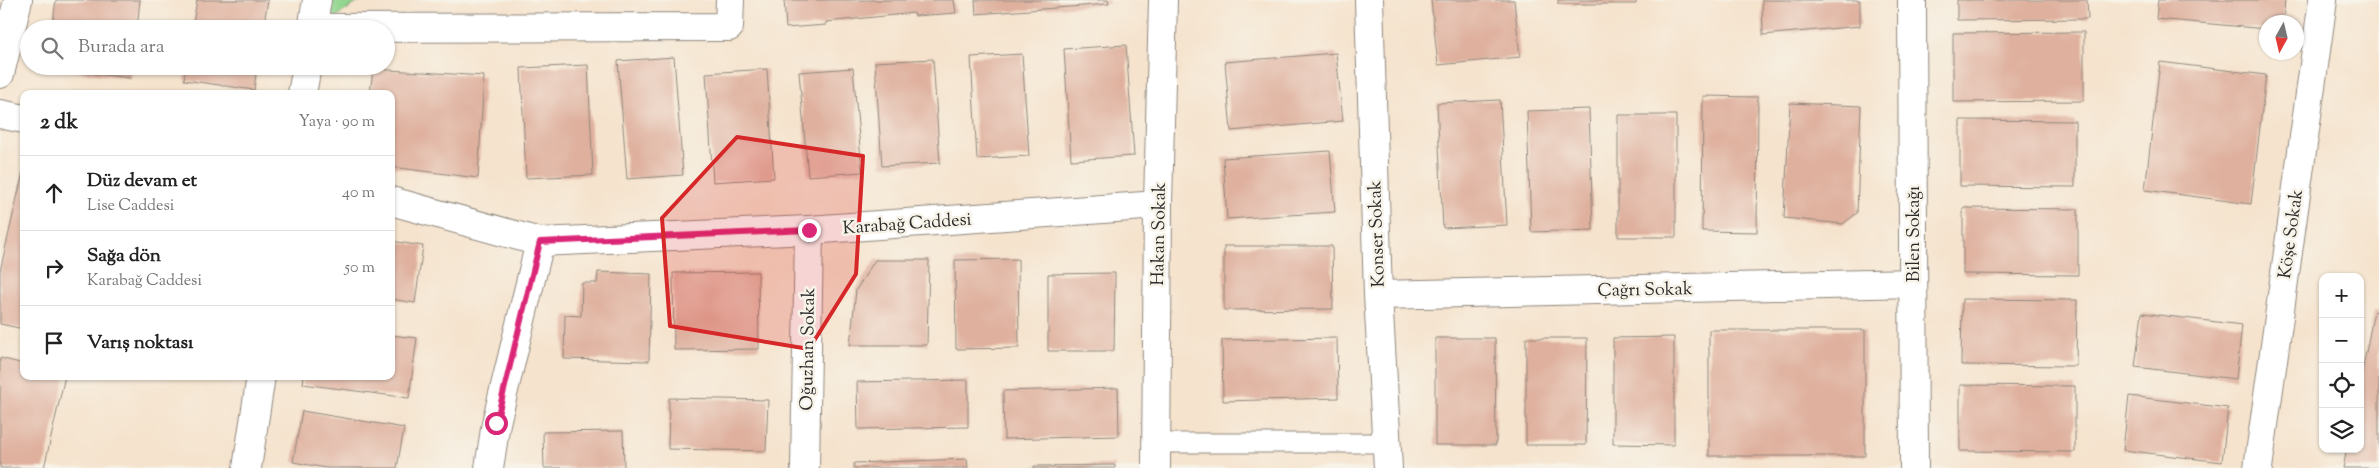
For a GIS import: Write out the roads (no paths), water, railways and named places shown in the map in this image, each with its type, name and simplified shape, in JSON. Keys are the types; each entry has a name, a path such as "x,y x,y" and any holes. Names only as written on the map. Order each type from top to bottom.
{"street":[{"path":"0,74 18,0"},
{"path":"313,20 317,0"},
{"path":"395,28 729,28 730,0"},
{"name":"Hakan Sokak","path":"1156,455 1158,205 1163,0"},
{"name":"Konser Sokak","path":"1369,0 1378,295 1387,455"},
{"name":"Bilen Sokağı","path":"1912,0 1914,468"},
{"name":"Köşe Sokak","path":"2258,468 2323,0"},
{"path":"303,90 305,75"},
{"path":"0,114 20,118"},
{"name":"Karabağ Caddesi","path":"395,202 540,242 809,230 1158,205"},
{"name":"Oğuzhan Sokak","path":"805,468 809,230"},
{"path":"488,468 496,423 540,242"},
{"name":"Çağrı Sokak","path":"1378,295 1913,283"},
{"path":"247,468 259,380"}],"lane":[{"path":"1156,455 1387,455"}]}
